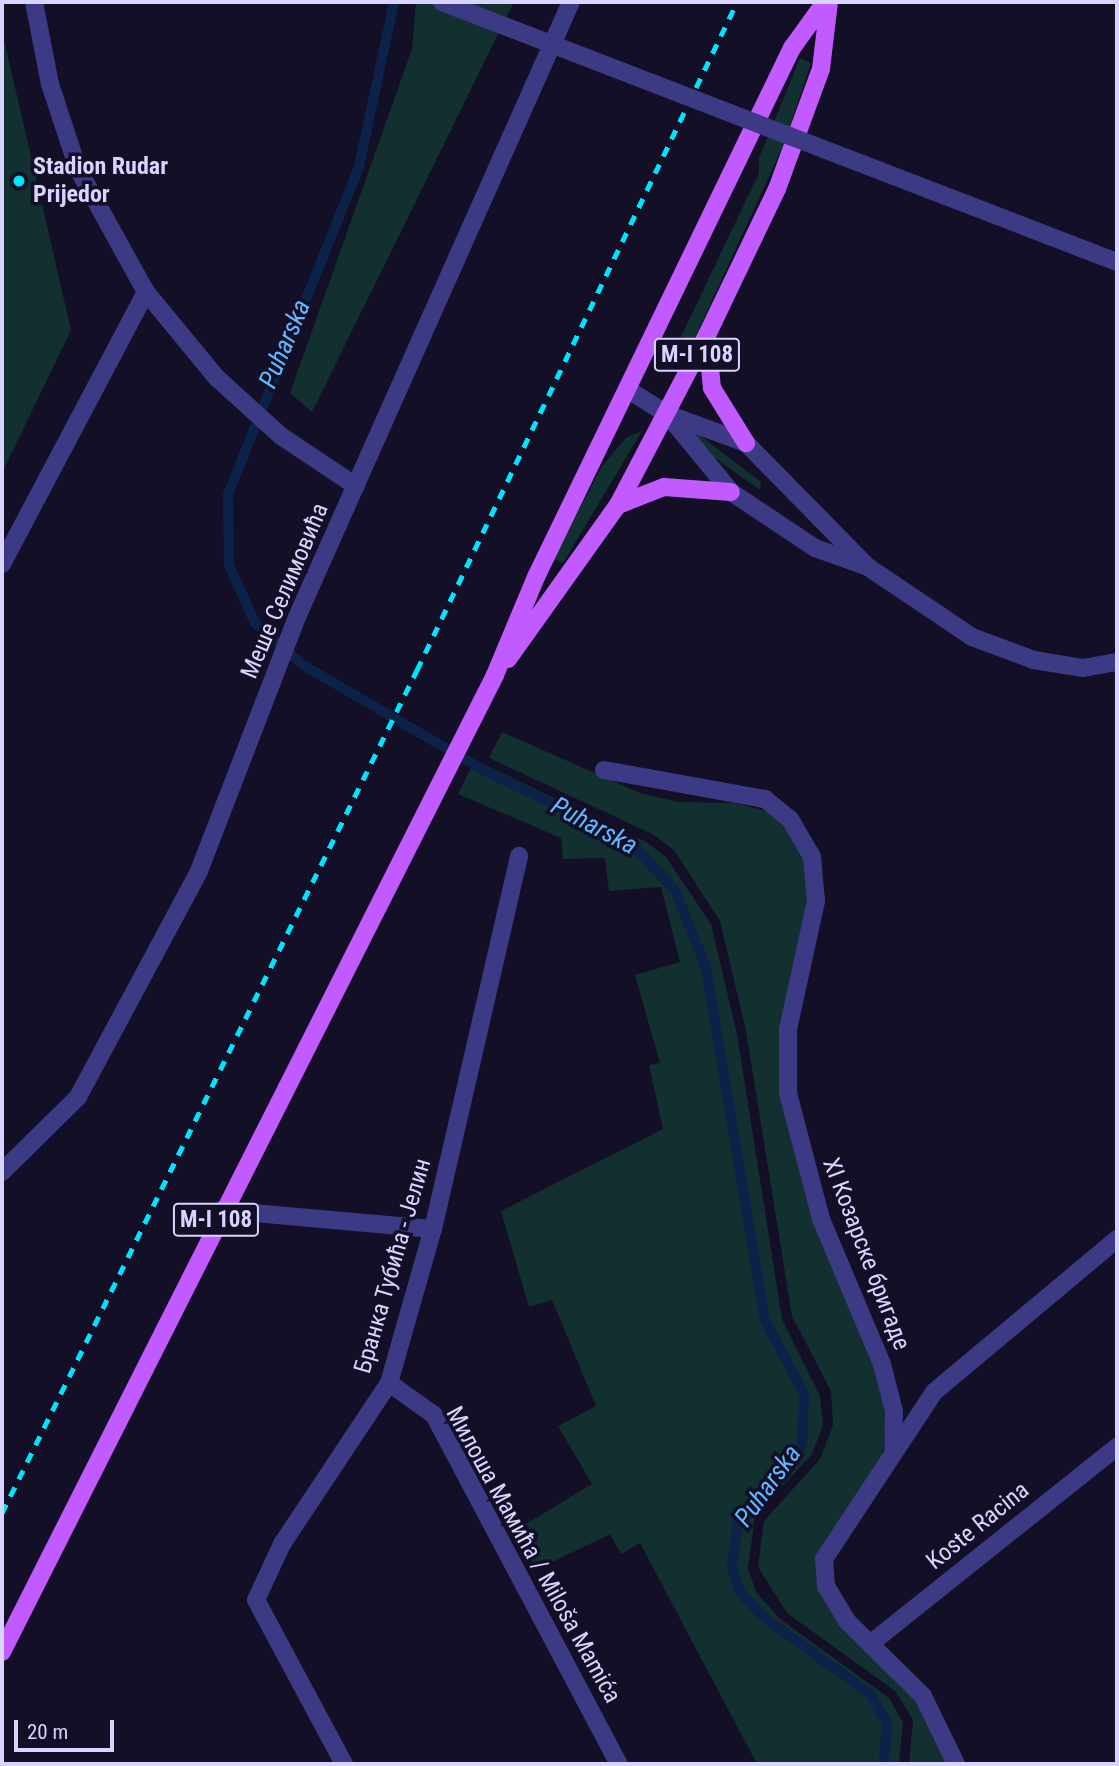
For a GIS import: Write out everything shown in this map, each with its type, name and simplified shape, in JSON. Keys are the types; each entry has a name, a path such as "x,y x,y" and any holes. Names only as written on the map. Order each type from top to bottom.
{"main road":[{"name":"M-I 108","path":"495,675 618,505 707,335 777,189 817,81 827,2"},
{"name":"M-I 108","path":"2,1652 221,1210 495,675 536,578 630,391 792,48 827,2"},
{"path":"707,335 712,388 746,443"},
{"path":"618,505 664,487 731,492"}],"street":[{"path":"34,2 50,84 78,169 146,292 217,378 281,436 356,486"},
{"path":"442,2 1117,262"},
{"name":"Меше Селимовића","path":"2,1171 78,1097 137,995 199,871 297,617 571,2"},
{"path":"2,564 146,292"},
{"path":"630,391 667,414 746,443 868,566 972,637 1071,666 1117,662"},
{"path":"667,414 731,492 815,548 868,566"},
{"name":"XI Козарске бригаде","path":"604,770 765,799 790,819 812,857 816,901 788,1029 788,1093 821,1219 882,1364 894,1411 893,1450"},
{"name":"Бранка Тубића - Јелин","path":"344,1764 256,1600 282,1544 389,1382 433,1229 519,856"},
{"path":"221,1210 433,1229"},
{"path":"956,1764 923,1696 870,1644 826,1586 824,1559 893,1450 934,1392 982,1346 1117,1239"},
{"name":"Милоша Мамића / Miloša Mamića","path":"389,1382 434,1415 619,1764"},
{"name":"Koste Racina","path":"870,1644 1117,1447"}],"green space":[{"path":"416,2 514,2 312,412 290,393 412,49"},
{"name":"Stadion Rudar Prijedor","path":"2,31 71,330 2,473"},
{"path":"800,58 811,63 784,144 681,368 669,362 759,173 759,158"},
{"path":"693,430 761,482 760,490 697,445"},
{"path":"642,431 563,563 553,559 602,466 627,437"},
{"path":"502,732 640,793 678,802 735,803 776,814 817,860 794,1034 798,1131 877,1368 886,1419 883,1454 836,1527 826,1584 898,1670 955,1764 909,1764 913,1720 895,1691 787,1613 758,1567 764,1521 820,1459 833,1425 831,1391 792,1316 746,1031 720,921 674,850 652,834 489,758"},
{"path":"475,760 646,842 666,857 711,924 737,1034 782,1319 820,1396 823,1425 812,1454 755,1516 748,1568 756,1592 780,1619 889,1698 903,1723 899,1764 757,1764 640,1543 621,1554 610,1534 536,1570 516,1530 592,1484 558,1426 596,1406 552,1300 529,1307 501,1211 663,1129 649,1065 660,1063 635,975 680,962 661,887 609,891 605,858 563,859 561,838 458,794"}],"waterway":[{"name":"Puharska","path":"394,2 359,167 228,494 229,565 255,623 303,665 485,771 627,839 675,890 706,967 765,1320 804,1394 802,1445 738,1520 732,1569 740,1592 762,1616 870,1694 887,1723 884,1764"}],"railway":[{"path":"2,1513 417,670 737,2"}],"place":[{"name":"Stadion Rudar Prijedor","path":"19,181"}]}
